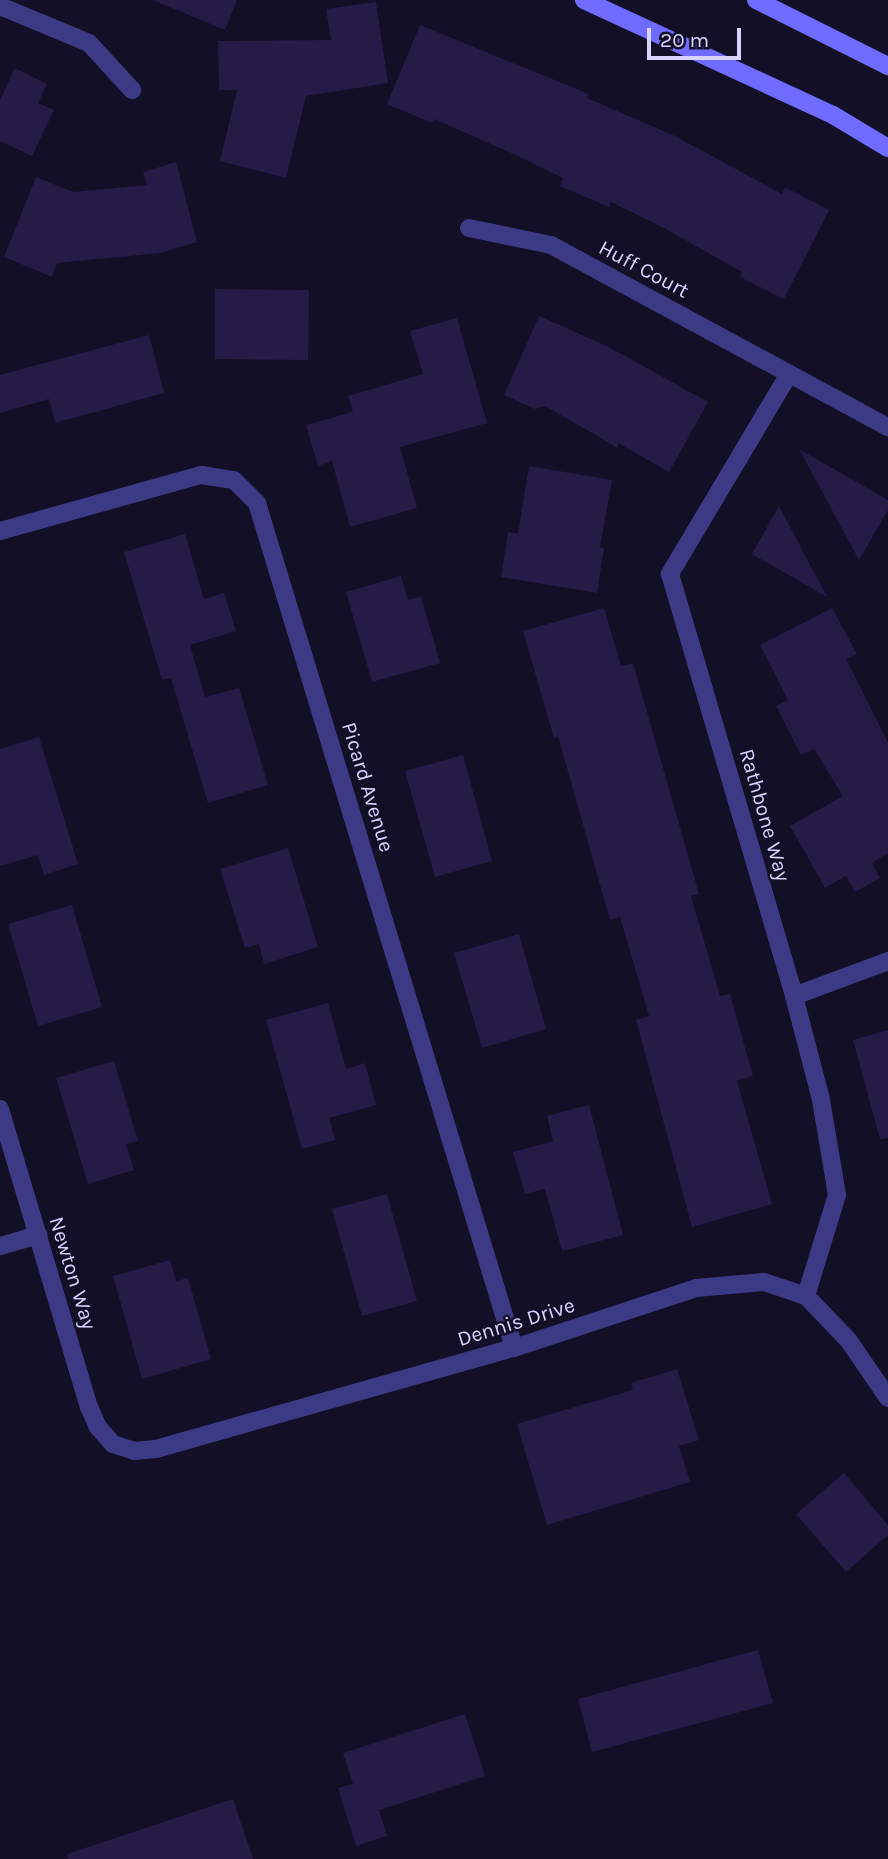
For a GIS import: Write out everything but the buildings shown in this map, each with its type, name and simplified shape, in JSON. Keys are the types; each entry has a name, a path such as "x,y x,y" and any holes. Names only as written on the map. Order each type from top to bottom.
{"main road":[{"path":"584,0 833,115 888,148"},
{"path":"757,0 888,66"}],"street":[{"path":"0,6 89,43 131,90"},
{"name":"Huff Court","path":"468,228 551,245 888,427"},
{"name":"Rathbone Way","path":"789,374 670,574 794,996 821,1100 837,1195 806,1296"},
{"name":"Picard Avenue","path":"0,531 201,475 234,480 257,503 514,1348"},
{"path":"794,996 888,961"},
{"name":"Newton Way","path":"0,1110 89,1407 98,1427 113,1444"},
{"path":"0,1246 38,1235"},
{"name":"Dennis Drive","path":"113,1444 134,1451 156,1449 514,1348 696,1288 764,1282 806,1296 849,1341 888,1398"}]}
